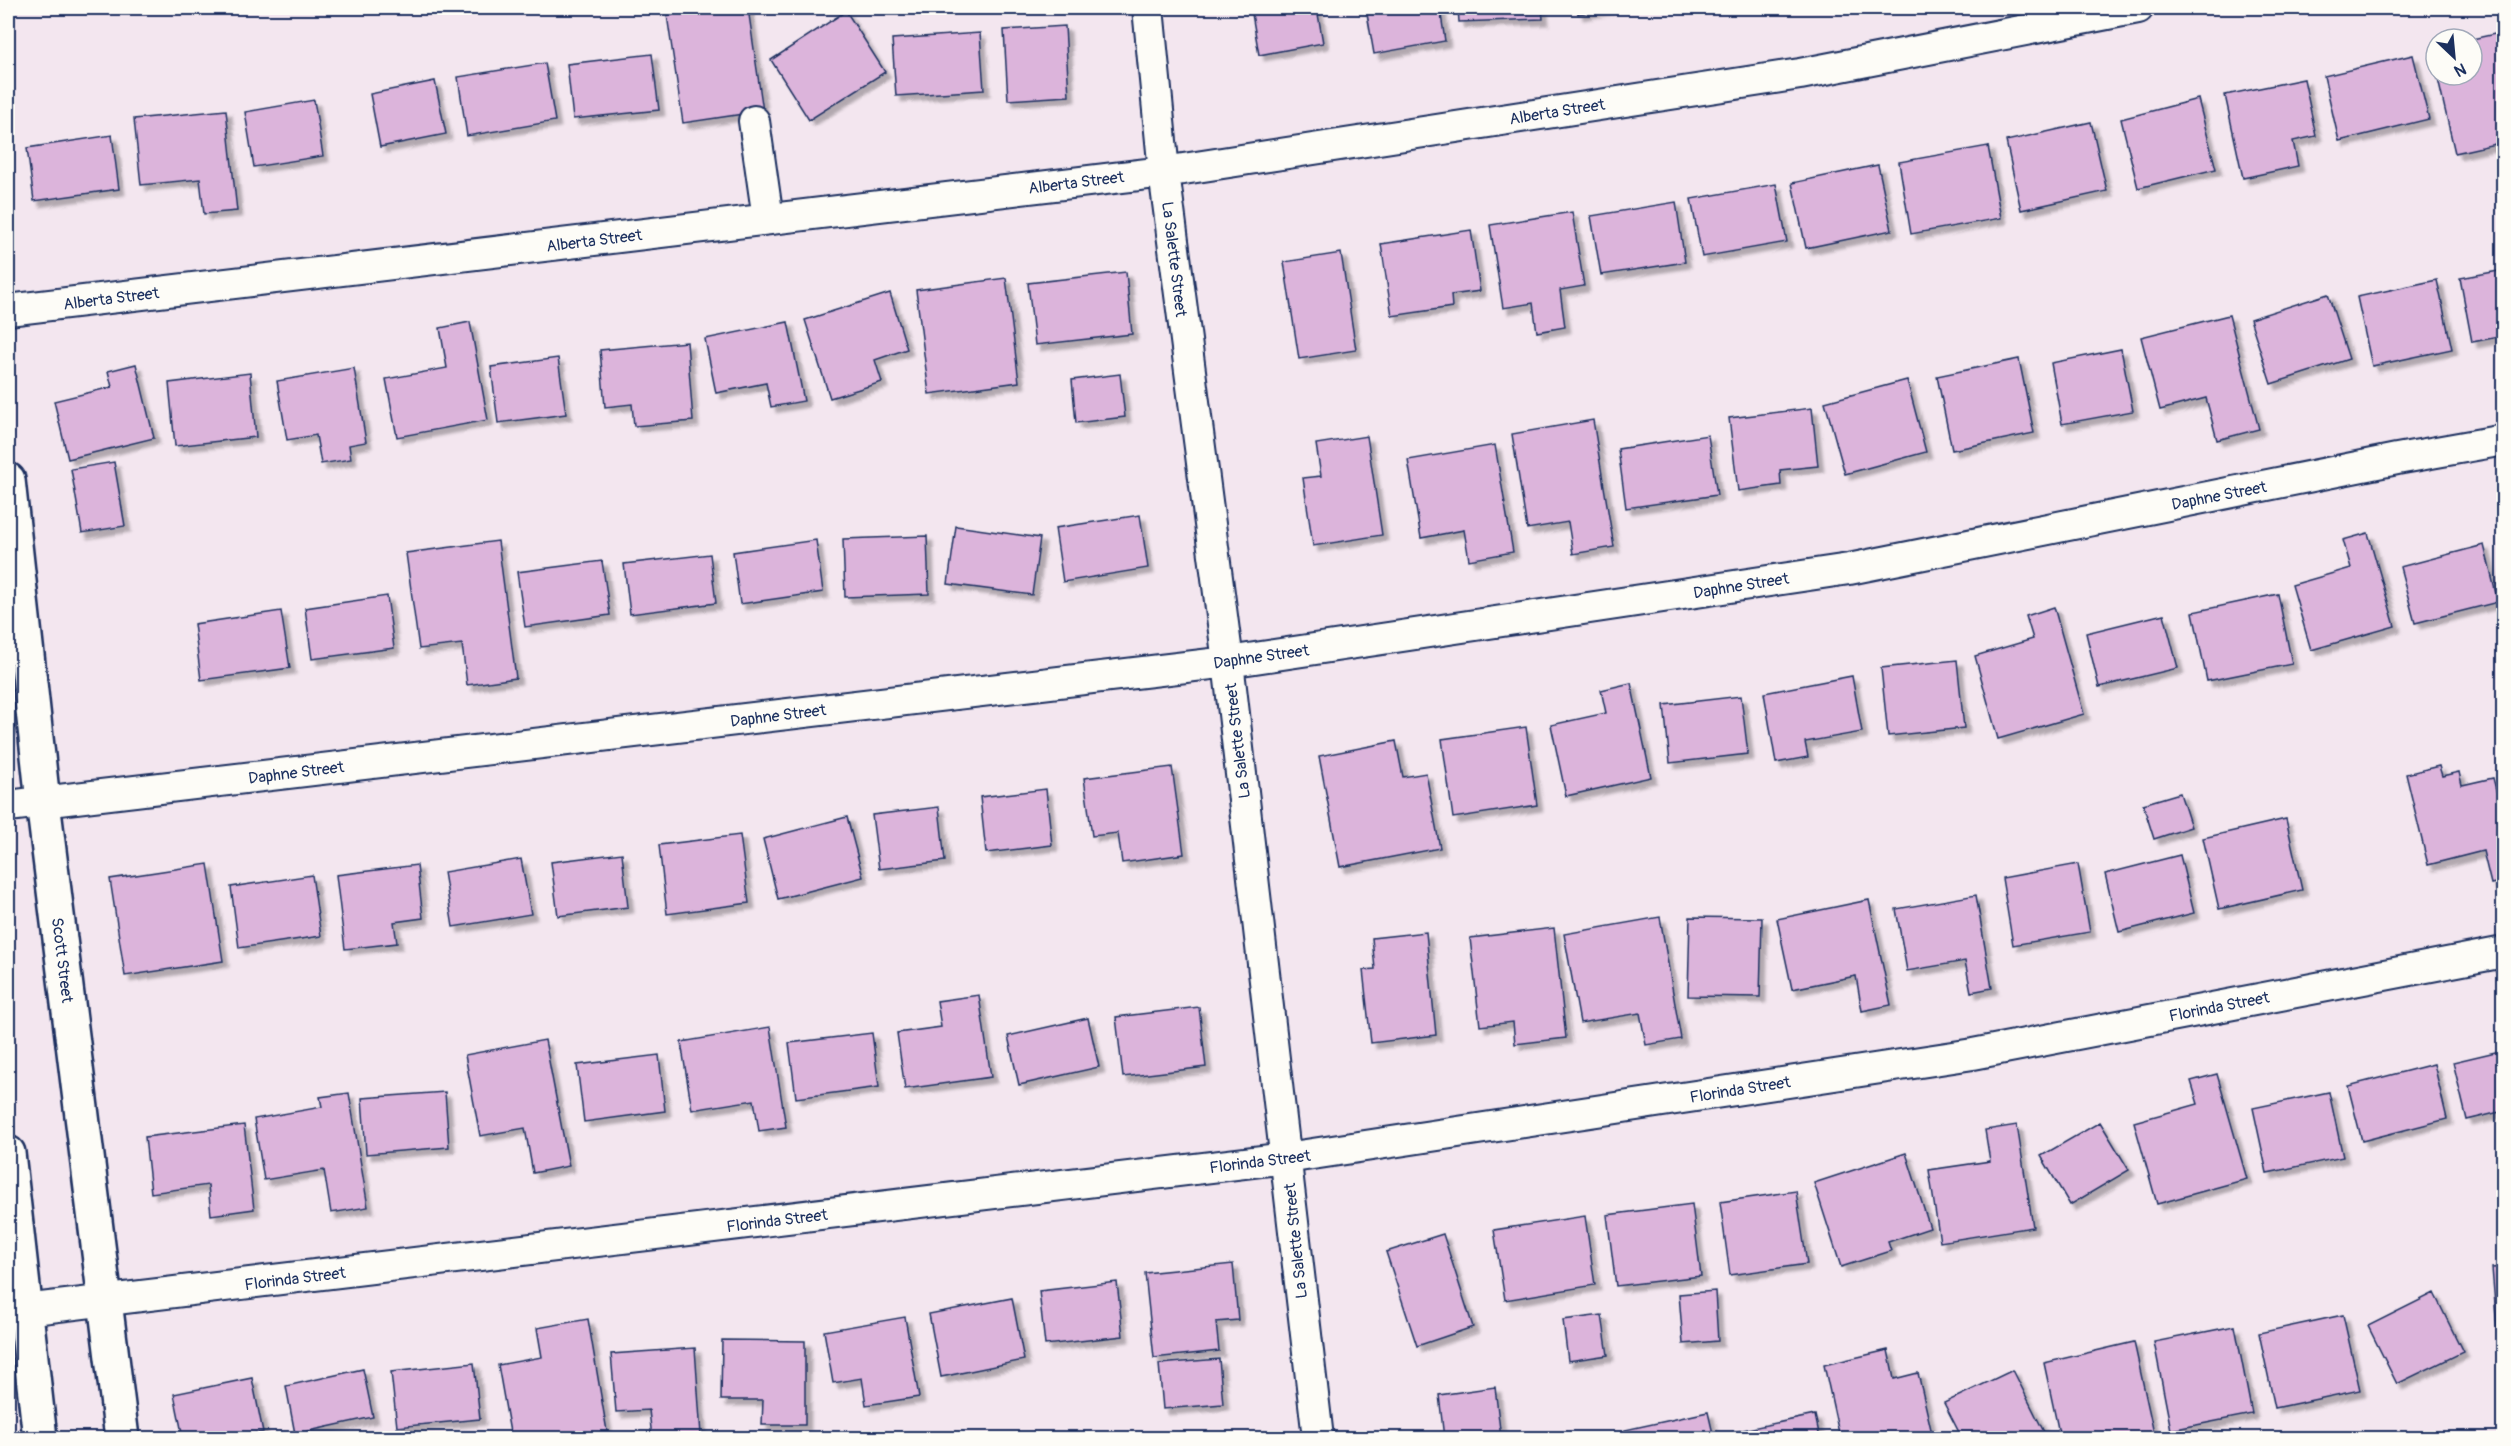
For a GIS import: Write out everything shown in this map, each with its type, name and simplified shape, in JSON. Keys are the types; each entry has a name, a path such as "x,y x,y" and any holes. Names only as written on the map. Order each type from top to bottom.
{"main road":[{"name":"Scott Street","path":"8,480 43,802 122,1438"},
{"path":"8,1153 16,1311 40,1438"}],"street":[{"name":"La Salette Street","path":"1148,8 1164,172 1227,662 1317,1438"},
{"name":"Alberta Street","path":"8,310 1164,172 1800,74 2138,8"},
{"path":"754,121 768,219"},
{"name":"Daphne Street","path":"8,806 1227,662 1849,569 2397,459 2504,440"},
{"name":"Florinda Street","path":"16,1311 1286,1158 1973,1054 2504,952"}],"building":[{"path":"716,8 748,8 763,111 683,123 667,15"},
{"path":"1251,8 1317,8 1323,43 1259,55"},
{"path":"1366,8 1440,8 1445,41 1374,54"},
{"path":"1458,8 1542,8 1543,19 1459,22"},
{"path":"1577,8 1608,8 1578,14"},
{"path":"846,11 885,72 809,120 771,60"},
{"path":"1065,26 1069,96 1008,100 1004,30"},
{"path":"2504,32 2504,142 2455,153 2440,87 2484,87 2484,36"},
{"path":"980,33 984,90 896,96 892,39"},
{"path":"652,54 659,110 573,119 567,64"},
{"path":"2413,55 2429,119 2339,141 2324,76"},
{"path":"545,63 555,121 467,136 458,77"},
{"path":"2304,79 2316,136 2293,141 2298,166 2243,178 2225,95"},
{"path":"435,81 446,134 380,147 370,94"},
{"path":"2198,99 2216,169 2138,188 2121,119"},
{"path":"314,100 323,156 254,167 245,112"},
{"path":"226,110 237,211 204,214 200,179 141,185 134,119"},
{"path":"2091,122 2107,191 2021,210 2006,141"},
{"path":"112,135 119,189 34,201 27,148"},
{"path":"1988,146 2001,218 1911,234 1899,162"},
{"path":"1878,165 1892,230 1806,248 1792,183"},
{"path":"1776,184 1787,242 1702,257 1691,199"},
{"path":"1676,202 1685,262 1601,275 1591,216"},
{"path":"1572,212 1584,286 1560,290 1565,327 1537,332 1533,303 1503,308 1490,225"},
{"path":"1471,230 1480,291 1451,295 1452,307 1392,316 1381,244"},
{"path":"1341,253 1356,350 1299,359 1284,262"},
{"path":"2504,270 2504,336 2472,342 2460,278"},
{"path":"1126,272 1132,334 1035,345 1028,283"},
{"path":"1006,278 1019,382 929,394 916,290"},
{"path":"2437,280 2452,349 2372,366 2357,297"},
{"path":"890,293 907,349 875,360 882,382 830,398 805,320"},
{"path":"2328,294 2349,359 2271,384 2250,319"},
{"path":"2229,315 2259,429 2217,440 2206,398 2160,410 2141,337"},
{"path":"470,322 488,420 397,437 386,379 447,368 440,328"},
{"path":"788,322 804,401 771,407 766,383 716,393 705,339"},
{"path":"687,342 693,421 634,426 632,404 605,407 600,350"},
{"path":"2121,349 2133,411 2062,424 2051,363"},
{"path":"558,358 566,414 498,423 491,367"},
{"path":"2019,359 2034,433 1952,450 1937,376"},
{"path":"136,364 154,438 68,459 54,401 112,387 108,371"},
{"path":"354,368 366,442 349,445 351,459 321,464 316,435 287,440 277,381"},
{"path":"250,373 256,437 175,446 169,383"},
{"path":"1120,374 1125,417 1076,423 1072,380"},
{"path":"1907,380 1926,452 1845,474 1825,402"},
{"path":"1812,408 1818,466 1780,470 1781,485 1738,491 1729,418"},
{"path":"1593,420 1614,547 1573,554 1568,522 1527,529 1512,434"},
{"path":"1708,435 1717,495 1626,508 1618,449"},
{"path":"1367,436 1382,535 1313,546 1303,478 1321,476 1316,444"},
{"path":"1495,445 1513,552 1469,560 1464,530 1421,538 1408,460"},
{"path":"114,462 125,526 82,533 71,469"},
{"path":"1140,515 1148,568 1063,582 1055,528"},
{"path":"956,526 1040,538 1032,595 948,584"},
{"path":"2368,533 2395,626 2311,650 2292,585 2351,568 2343,540"},
{"path":"927,536 929,594 845,597 843,539"},
{"path":"816,540 823,592 740,604 733,552"},
{"path":"498,541 516,678 467,685 462,644 419,649 406,553"},
{"path":"2484,545 2498,602 2415,623 2400,567"},
{"path":"710,554 716,603 630,614 624,564"},
{"path":"602,561 610,615 525,627 517,572"},
{"path":"2278,594 2292,664 2207,681 2193,612"},
{"path":"387,596 394,648 312,659 305,608"},
{"path":"2054,607 2084,714 1998,739 1975,656 2033,639 2026,616"},
{"path":"281,611 290,668 201,680 194,624"},
{"path":"2164,614 2178,668 2099,687 2086,633"},
{"path":"1957,660 1964,728 1888,736 1881,668"},
{"path":"1852,676 1862,732 1805,742 1808,757 1776,763 1764,693"},
{"path":"1631,683 1651,777 1566,796 1551,725 1606,713 1601,690"},
{"path":"1741,696 1748,754 1670,763 1664,705"},
{"path":"1526,727 1537,805 1453,818 1442,739"},
{"path":"1396,741 1403,777 1426,773 1440,848 1340,867 1319,756"},
{"path":"2439,766 2442,776 2459,772 2462,785 2493,778 2504,821 2504,881 2491,884 2483,851 2428,865 2406,774"},
{"path":"1172,767 1184,854 1122,863 1118,833 1092,836 1084,778"},
{"path":"1046,789 1052,845 986,853 980,797"},
{"path":"2180,793 2191,827 2154,839 2143,804"},
{"path":"939,807 945,861 879,869 872,815"},
{"path":"847,817 863,877 778,899 763,839"},
{"path":"2286,819 2302,890 2219,909 2203,838"},
{"path":"740,835 749,903 667,914 659,845"},
{"path":"622,853 628,907 558,916 551,862"},
{"path":"2180,855 2194,913 2119,932 2105,874"},
{"path":"521,859 531,914 453,927 444,872"},
{"path":"208,864 223,961 125,976 110,879"},
{"path":"2078,864 2090,932 2013,945 2002,878"},
{"path":"417,865 423,918 394,922 397,943 345,949 336,875"},
{"path":"312,875 321,936 239,948 231,887"},
{"path":"1976,895 1992,988 1971,992 1965,961 1907,971 1896,909"},
{"path":"1869,900 1891,1005 1862,1011 1856,976 1792,989 1777,919"},
{"path":"1660,917 1681,1039 1646,1045 1640,1013 1580,1023 1564,934"},
{"path":"1690,917 1762,918 1760,997 1688,996"},
{"path":"1554,928 1566,1038 1515,1044 1513,1022 1480,1026 1470,938"},
{"path":"1426,932 1436,1035 1371,1043 1363,970 1375,969 1372,938"},
{"path":"979,995 991,1077 905,1089 897,1033 941,1027 937,1001"},
{"path":"1199,1007 1206,1067 1123,1077 1116,1017"},
{"path":"1088,1018 1099,1067 1019,1085 1008,1036"},
{"path":"770,1027 786,1127 759,1131 754,1100 692,1110 681,1042"},
{"path":"872,1033 879,1087 796,1098 789,1043"},
{"path":"545,1040 569,1166 533,1173 525,1128 480,1136 465,1055"},
{"path":"2504,1050 2504,1111 2467,1120 2453,1062"},
{"path":"659,1055 665,1111 584,1122 577,1065"},
{"path":"2434,1064 2447,1119 2362,1141 2348,1086"},
{"path":"2217,1074 2247,1179 2157,1204 2134,1122 2198,1104 2191,1081"},
{"path":"445,1092 449,1147 366,1154 362,1098"},
{"path":"2329,1092 2343,1157 2267,1173 2253,1108"},
{"path":"349,1093 368,1207 331,1213 324,1170 264,1180 254,1119 322,1107 320,1097"},
{"path":"2100,1122 2129,1170 2070,1205 2041,1156"},
{"path":"244,1125 254,1209 211,1215 208,1185 151,1193 145,1137"},
{"path":"2017,1125 2033,1227 1940,1242 1929,1170 1990,1161 1985,1130"},
{"path":"1906,1153 1930,1228 1888,1242 1891,1251 1841,1267 1814,1183"},
{"path":"1796,1191 1807,1264 1730,1275 1720,1202"},
{"path":"1692,1204 1701,1276 1616,1286 1607,1215"},
{"path":"1585,1216 1595,1285 1505,1300 1494,1230"},
{"path":"1443,1234 1473,1327 1417,1346 1386,1252"},
{"path":"1233,1264 1238,1320 1216,1322 1219,1351 1154,1358 1145,1273"},
{"path":"2504,1267 2504,1354 2499,1354 2492,1268"},
{"path":"1117,1282 1123,1336 1045,1345 1039,1291"},
{"path":"1715,1291 1718,1341 1683,1344 1679,1294"},
{"path":"2434,1293 2463,1352 2397,1384 2368,1326"},
{"path":"1012,1298 1024,1360 941,1377 929,1314"},
{"path":"1602,1315 1608,1355 1568,1361 1563,1320"},
{"path":"2343,1315 2360,1390 2275,1408 2259,1333"},
{"path":"905,1317 919,1397 866,1405 862,1378 833,1383 824,1331"},
{"path":"588,1319 608,1437 511,1438 498,1365 542,1357 537,1328"},
{"path":"2235,1326 2252,1414 2171,1430 2154,1342"},
{"path":"722,1340 805,1341 805,1425 762,1425 763,1400 721,1400"},
{"path":"2134,1342 2155,1438 2060,1438 2044,1363"},
{"path":"695,1348 701,1435 652,1438 649,1410 616,1412 611,1354"},
{"path":"1888,1350 1894,1379 1918,1373 1933,1438 1840,1438 1824,1365"},
{"path":"1219,1359 1223,1404 1163,1409 1159,1364"},
{"path":"474,1363 480,1419 397,1427 391,1372"},
{"path":"363,1369 373,1417 295,1434 286,1386"},
{"path":"2013,1370 2047,1438 1962,1438 1944,1403"},
{"path":"252,1378 263,1432 230,1438 183,1438 174,1394"},
{"path":"1495,1387 1501,1438 1444,1438 1439,1395"},
{"path":"1708,1412 1714,1438 1626,1438 1625,1430"},
{"path":"1815,1415 1820,1438 1735,1438 1733,1432"}]}
